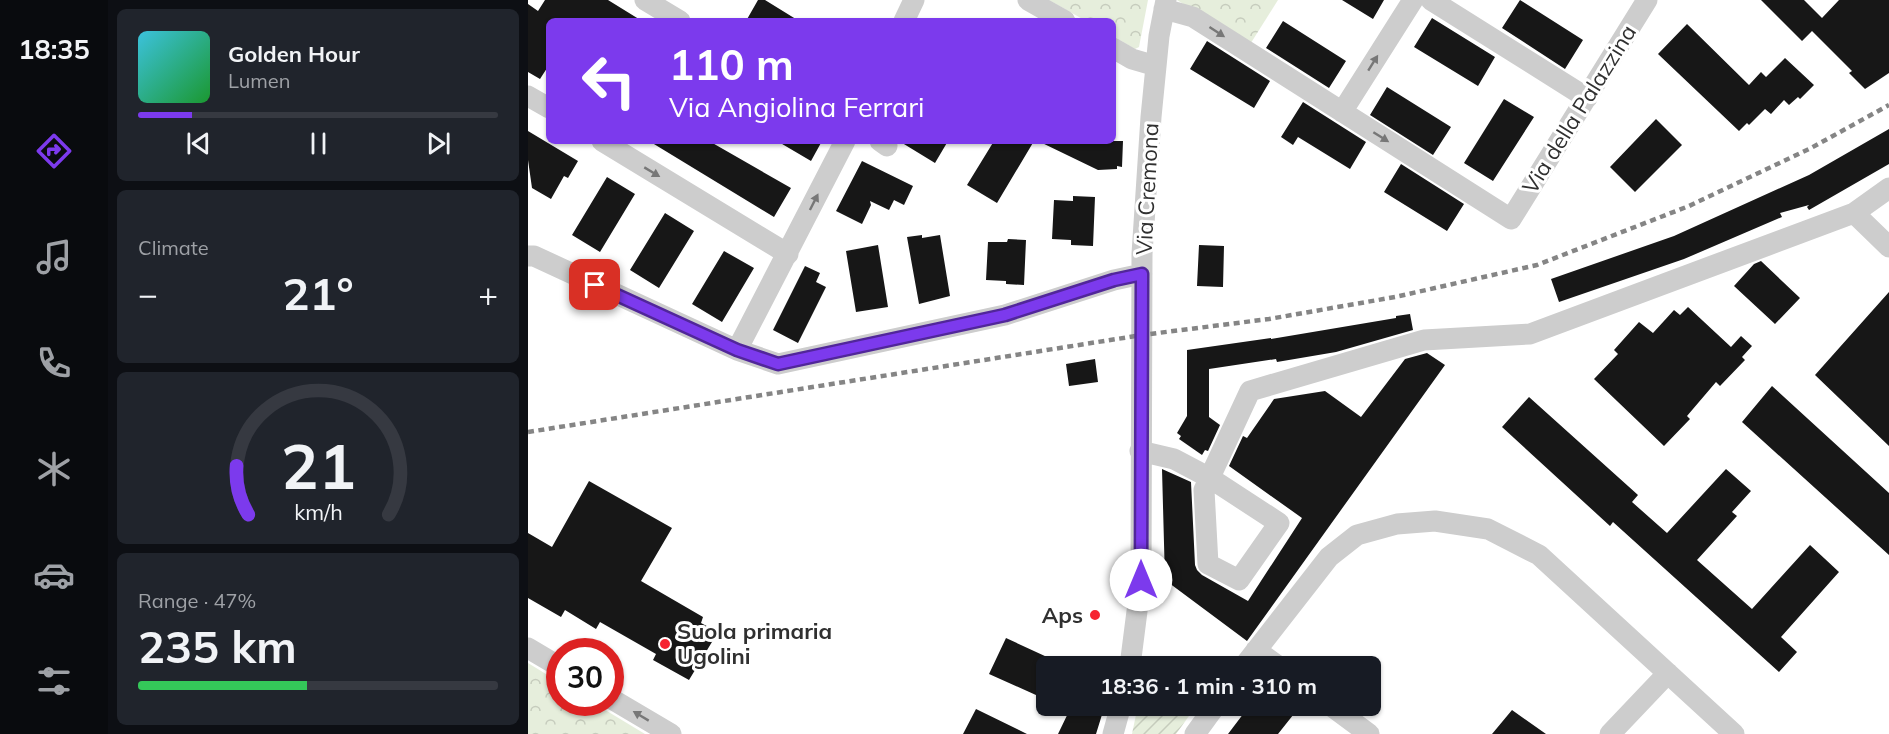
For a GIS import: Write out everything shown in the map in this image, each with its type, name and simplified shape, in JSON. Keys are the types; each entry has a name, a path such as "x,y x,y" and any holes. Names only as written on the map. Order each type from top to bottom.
{"street":[{"path":"645,0 675,18"},
{"path":"905,18 914,0"},
{"path":"1030,0 1060,18"},
{"path":"1165,5 1193,17 1342,112 1413,0"},
{"path":"1431,0 1587,98"},
{"name":"Via della Palazzina","path":"1342,112 1511,219 1647,0"},
{"name":"Via Cremona","path":"1131,656 1141,580 1142,274 1151,117 1165,5"},
{"path":"1116,50 1156,66"},
{"path":"528,96 546,106"},
{"path":"607,144 788,254"},
{"path":"737,350 843,144"},
{"path":"1140,451 1174,459 1209,478 1279,524 1239,580 1208,564 1204,490 1209,478 1250,391 1424,340 1530,334 1854,213 1889,188"},
{"path":"1854,213 1889,247"},
{"path":"530,250 737,350 778,364 1005,315 1114,280 1142,274"},
{"path":"1252,656 1329,557 1357,535 1397,524 1435,521 1488,529 1539,555 1734,734"},
{"path":"528,648 546,659"},
{"path":"1610,734 1668,673"},
{"path":"624,706 670,734"},
{"path":"1113,734 1118,716"},
{"path":"1194,734 1208,716"},
{"path":"1345,716 1369,734"}],"green space":[{"path":"1049,0 1148,0 1139,47 1135,49 1116,38 1116,18 1081,18"},
{"path":"1177,0 1278,0 1249,46"},
{"path":"528,663 546,674 546,716 615,716 645,734 528,734"},
{"path":"1136,716 1189,716 1176,734 1132,734"}],"building":[{"path":"545,0 608,0 637,18 546,18 546,70 540,79 528,72 528,4 538,11"},
{"path":"758,0 765,0 794,18 748,18"},
{"path":"1342,0 1384,0 1373,19"},
{"path":"1520,0 1583,40 1565,69 1502,28"},
{"path":"1761,0 1804,0 1822,18 1839,0 1889,0 1889,73 1865,89 1849,73 1852,71 1812,31 1802,41"},
{"path":"1432,18 1495,57 1478,86 1414,47"},
{"path":"1283,21 1346,61 1329,88 1266,48"},
{"path":"1687,24 1749,85 1761,72 1766,77 1785,58 1814,85 1800,99 1798,97 1789,105 1784,100 1771,114 1765,109 1749,125 1747,123 1739,131 1658,54"},
{"path":"1207,41 1270,81 1254,108 1190,69"},
{"path":"1387,87 1451,127 1433,155 1370,115"},
{"path":"1504,99 1534,117 1493,181 1464,163"},
{"path":"1303,102 1366,142 1350,169 1298,137 1293,145 1281,137"},
{"path":"1656,119 1682,145 1635,192 1610,167"},
{"path":"1889,129 1889,164 1809,210 1807,207 1809,205 1780,213 1782,217 1684,259 1559,302 1551,279 1674,236 1809,175"},
{"path":"528,131 546,144 578,161 568,178 564,176 551,199 532,188 528,160"},
{"path":"1116,141 1123,141 1122,167 1098,170 1044,144 1116,144"},
{"path":"654,144 714,144 791,188 774,217"},
{"path":"782,144 820,144 811,161"},
{"path":"904,144 946,144 935,163"},
{"path":"992,144 1032,144 997,203 967,185"},
{"path":"862,161 913,186 904,205 894,200 889,210 870,201 871,205 862,224 836,211"},
{"path":"1401,164 1464,204 1447,231 1384,192"},
{"path":"607,177 635,194 600,252 572,235"},
{"path":"1073,196 1095,197 1093,246 1071,245 1071,240 1052,239 1054,200 1073,201"},
{"path":"665,213 694,231 659,288 630,270"},
{"path":"922,235 922,238 940,235 950,296 919,304 907,237"},
{"path":"1008,239 1026,240 1024,285 986,280 988,242 1007,242"},
{"path":"878,245 888,307 856,312 846,251"},
{"path":"1199,245 1224,246 1223,287 1197,286"},
{"path":"724,251 754,268 722,322 692,304"},
{"path":"1761,261 1800,298 1775,324 1734,286 1754,264"},
{"path":"805,266 820,273 816,282 826,287 798,343 773,330"},
{"path":"1889,292 1889,446 1815,375"},
{"path":"1688,307 1731,347 1741,336 1752,346 1742,357 1745,360 1720,386 1716,382 1687,416 1690,419 1664,446 1594,379 1618,354 1614,350 1639,322 1653,333 1674,310 1680,315"},
{"path":"1410,314 1413,330 1336,352 1277,362 1276,359 1209,369 1209,417 1220,425 1208,451 1205,450 1202,455 1179,439 1181,436 1177,433 1187,416 1187,350 1271,339"},
{"path":"1427,353 1445,365 1247,641 1165,580 1162,469 1191,482 1197,570 1248,601 1302,518 1229,466 1243,436 1247,438 1274,399 1325,391 1361,417 1405,359"},
{"path":"1095,359 1098,382 1069,386 1066,364"},
{"path":"1772,386 1889,493 1889,555 1742,422"},
{"path":"1529,397 1638,495 1632,502 1667,533 1726,469 1751,491 1732,512 1737,516 1697,560 1752,609 1810,545 1839,572 1781,637 1797,652 1779,672 1613,522 1610,526 1502,427"},
{"path":"589,481 672,528 641,581 703,617 701,623 718,632 689,680 653,660 656,654 600,622 596,629 565,610 561,617 528,598 528,533 552,547"},
{"path":"1006,638 1045,656 1036,656 1036,695 989,674"},
{"path":"976,709 1027,734 963,734"},
{"path":"1512,710 1546,734 1492,734"},
{"path":"1067,716 1102,716 1096,734 1058,734"},
{"path":"1242,716 1292,716 1278,734 1228,734"}],"railway":[{"path":"528,432 1142,335 1269,319 1395,297 1537,265 1689,206 1811,148 1889,105"}],"place":[{"name":"Aps","path":"1095,615"},
{"name":"Suola primaria Ugolini","path":"665,644"}],"route":[{"path":"595,285 737,350 778,364 1005,315 1114,280 1142,274 1141,580"}]}
